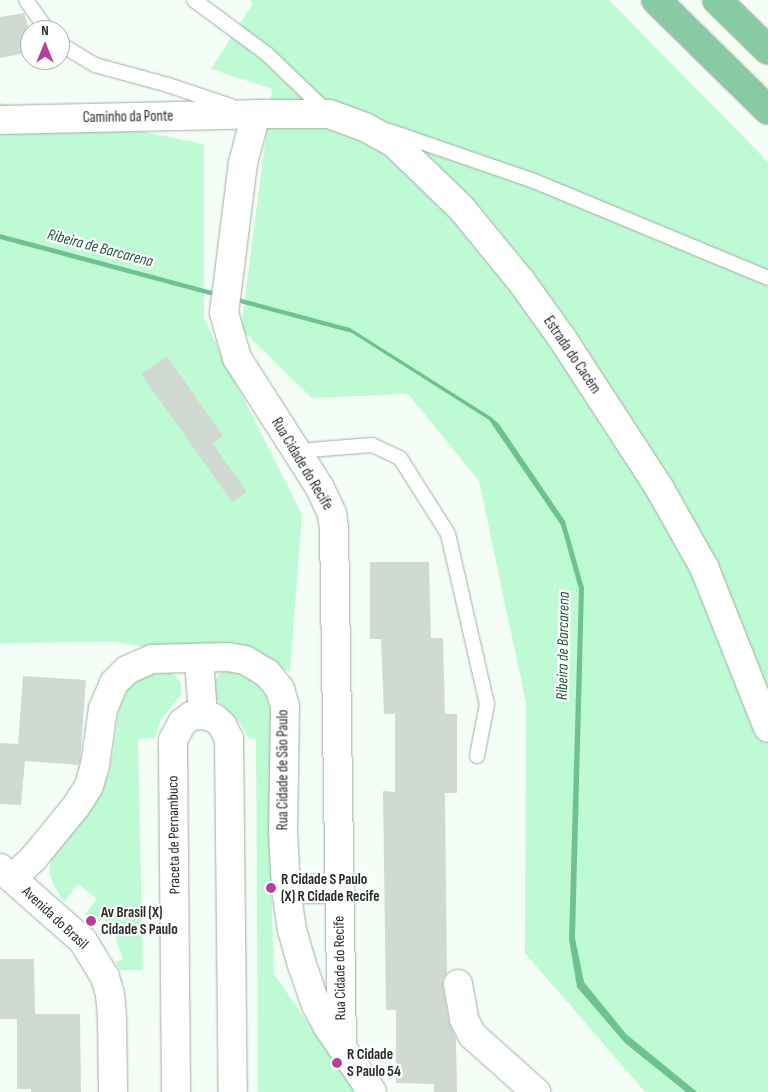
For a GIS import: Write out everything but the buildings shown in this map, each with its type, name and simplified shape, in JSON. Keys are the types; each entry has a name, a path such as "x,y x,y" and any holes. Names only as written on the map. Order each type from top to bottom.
{"highway":[{"path":"656,0 768,110"},
{"path":"717,0 768,50"}],"street":[{"name":"Estrada do Cacém","path":"256,114 329,114 364,127 394,143 462,210 521,281 562,338 660,489 704,567 768,728"},
{"name":"Caminho da Ponte","path":"0,120 256,114"},
{"name":"Rua Cidade do Recife","path":"256,114 243,163 224,313 237,358 328,503 334,528 342,1046"},
{"name":"Rua Cidade de São Paulo","path":"6,873 43,846 77,805 89,786 95,765 102,709 114,684 127,670 152,659 228,657 246,660 267,673 280,689 285,706 283,832 286,889 292,930 316,1005 372,1092"},
{"path":"199,658 203,715 214,718 222,725 229,739 233,1092"},
{"name":"Praceta de Pernambuco","path":"176,1092 173,740 182,723 191,716 203,715"},
{"name":"Avenida do Brasil","path":"6,873 83,941 105,977 110,994 112,1018 114,1092"},
{"path":"286,889 339,889"},
{"path":"458,984 464,1019 472,1035 536,1092"}],"lane":[{"path":"26,0 40,20"},
{"path":"194,0 267,54 329,114"},
{"path":"70,50 95,65 168,85 256,114"},
{"path":"364,127 389,131 420,140 534,181 768,278"},
{"path":"297,451 372,445 400,458 448,534 487,704 477,756"}],"shaded area":[{"path":"250,0 609,0 768,162 768,1092 645,1092 525,953 526,703 479,481 408,394 312,398 241,329 272,89 211,69 253,3"},
{"path":"0,103 204,144 204,319 302,515 290,671 114,642 0,643"},
{"path":"0,234 350,328 491,417 499,424 565,521 584,588 575,938 584,982 626,1034 697,1092 686,1092 625,1043 577,987 569,939 579,589 561,525 489,420 352,333 0,239"},
{"path":"237,667 263,687 272,715 271,880 274,974 356,1092 258,1092 256,739 248,738 240,723 215,698 214,682 221,672 228,668"},
{"path":"164,671 175,675 181,684 181,694 161,720 155,738 138,739 143,970 119,970 116,962 123,960 114,932 103,918 98,923 85,914 97,899 78,884 64,902 53,884 49,871 54,852 95,804 109,773 120,701 131,685 147,674"}],"place":[{"name":"R Cidade S Paulo (X) R Cidade Recife","path":"271,888"},
{"name":"Av Brasil (X) Cidade S Paulo","path":"91,921"},
{"name":"R Cidade S Paulo 54","path":"337,1063"}],"water label":[{"name":"Ribeira de Barcarena","path":"100,249"},
{"name":"Ribeira de Barcarena","path":"564,646"}]}
